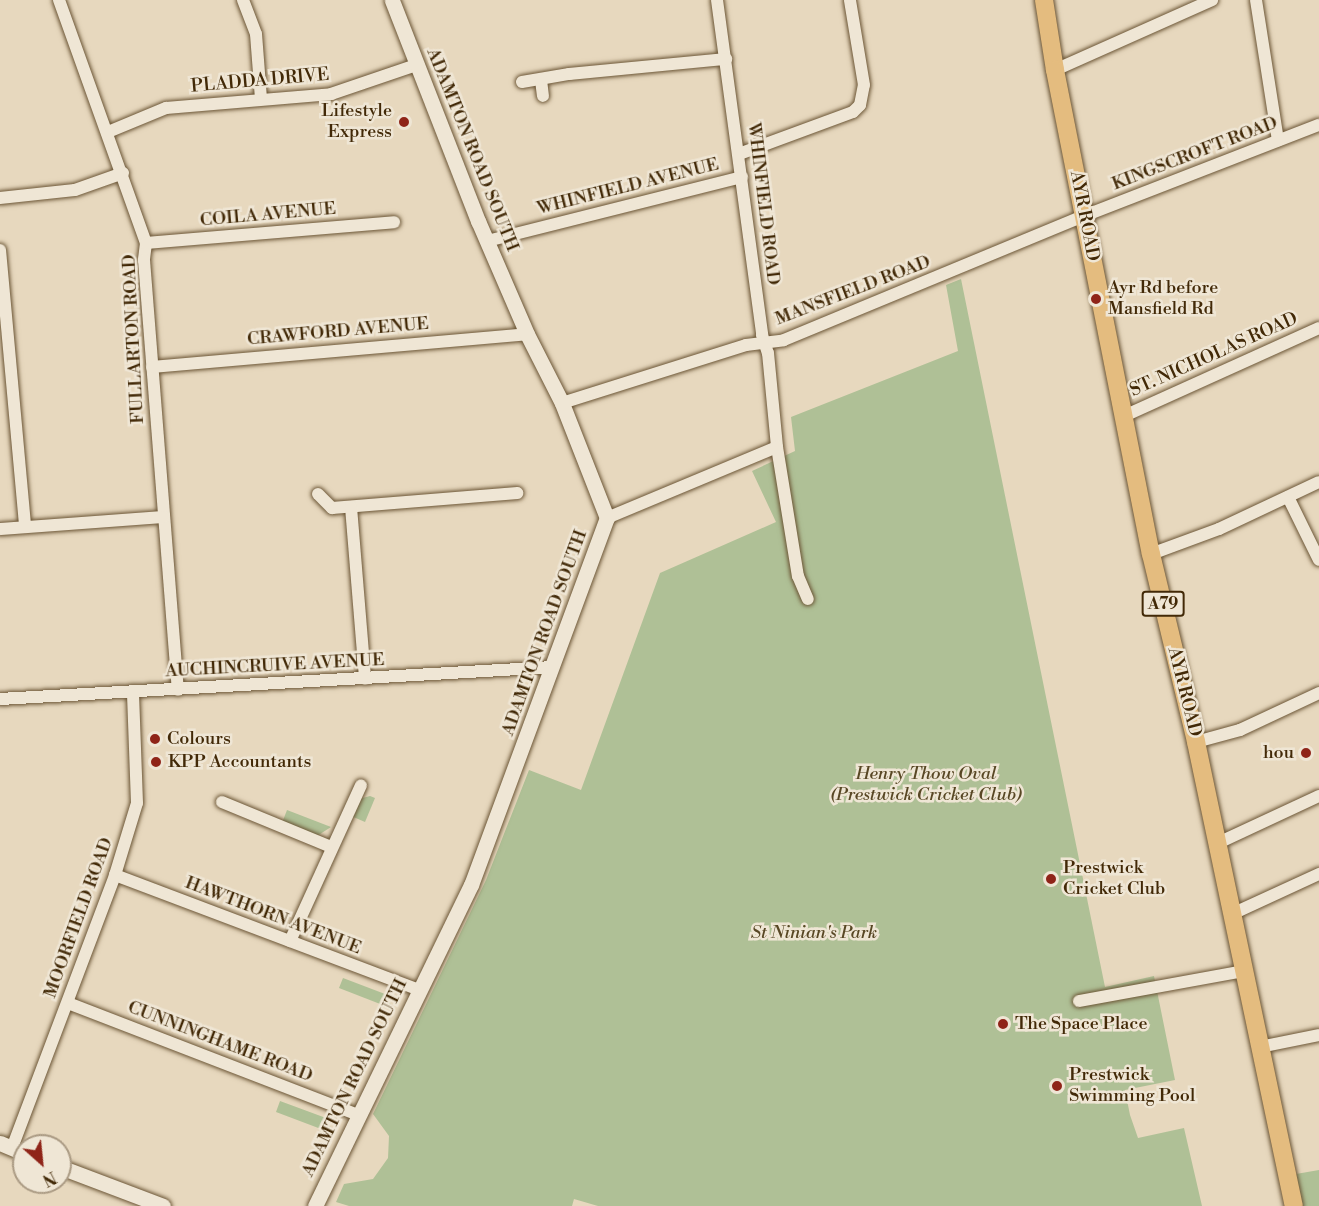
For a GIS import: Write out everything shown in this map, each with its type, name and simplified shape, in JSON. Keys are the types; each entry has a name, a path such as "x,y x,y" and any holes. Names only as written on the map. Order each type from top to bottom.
{"main road":[{"name":"AYR ROAD","path":"1044,0 1055,70 1151,554 1196,742 1294,1206"}],"street":[{"name":"FULLARTON ROAD","path":"59,0 123,173 146,243 152,367 178,690"},
{"path":"243,0 256,34 261,99"},
{"name":"ADAMTON ROAD SOUTH","path":"315,1206 471,885 607,518 562,403 527,334 487,240 392,0"},
{"name":"WHINFIELD ROAD","path":"717,0 777,447 798,576 808,599"},
{"path":"739,154 853,112 860,105 864,86 850,0"},
{"path":"1055,70 1212,0"},
{"path":"1256,0 1278,140"},
{"path":"522,82 569,74 726,59"},
{"name":"PLADDA DRIVE","path":"108,132 166,108 331,94 417,64"},
{"path":"541,80 543,96"},
{"name":"KINGSCROFT ROAD","path":"1084,216 1319,125"},
{"path":"0,198 75,190 123,173"},
{"name":"WHINFIELD AVENUE","path":"487,240 742,177"},
{"name":"MANSFIELD ROAD","path":"562,403 764,342 784,340 1084,216"},
{"name":"COILA AVENUE","path":"146,243 394,222"},
{"path":"0,250 25,527"},
{"name":"ST. NICHOLAS ROAD","path":"1124,416 1319,328"},
{"name":"CRAWFORD AVENUE","path":"152,367 527,334"},
{"path":"607,518 777,447"},
{"path":"1151,554 1219,530 1319,482"},
{"path":"318,494 332,508 517,493"},
{"path":"1288,497 1319,560"},
{"path":"351,507 365,678"},
{"path":"0,529 164,517"},
{"name":"AUCHINCRUIVE AVENUE","path":"0,699 553,667"},
{"name":"MOORFIELD ROAD","path":"17,1134 115,875 137,804 133,692"},
{"path":"1196,742 1240,730 1319,693"},
{"path":"290,941 361,785"},
{"path":"1218,843 1319,796"},
{"path":"222,802 331,847"},
{"path":"1232,914 1319,874"},
{"name":"HAWTHORN AVENUE","path":"115,875 419,990"},
{"path":"1079,1001 1244,972"},
{"name":"CUNNINGHAME ROAD","path":"68,1002 359,1115"},
{"path":"1260,1047 1319,1035"},
{"path":"72,1172 163,1206"}],"green space":[{"name":"St Ninian's Park","path":"961,279 1105,987 1154,976 1175,1080 1125,1090 1130,1115 1138,1138 1184,1128 1202,1206 598,1206 574,1199 572,1206 349,1206 336,1202 344,1184 373,1179 388,1158 389,1136 373,1114 486,880 529,770 581,790 660,573 776,522 752,471 795,451 791,417 958,351 946,285"},
{"path":"370,796 375,798 365,822 351,816 359,799"},
{"path":"287,810 331,827 317,836 282,823"},
{"path":"343,978 385,994 393,1009 339,988"},
{"path":"280,1101 326,1118 333,1133 329,1143 317,1138 321,1129 276,1112"},
{"path":"1319,1170 1319,1206 1303,1206 1296,1174"}],"place":[{"name":"Lifestyle Express","path":"404,122"},
{"name":"Ayr Rd before Mansfield Rd","path":"1096,299"},
{"name":"Colours","path":"155,739"},
{"name":"hou","path":"1306,753"},
{"name":"KPP Accountants","path":"156,762"},
{"name":"Prestwick Cricket Club","path":"1051,879"},
{"name":"The Space Place","path":"1003,1024"},
{"name":"Prestwick Swimming Pool","path":"1057,1086"}],"park label":[{"name":"Henry Thow Oval (Prestwick Cricket Club)","path":"926,785"}]}
